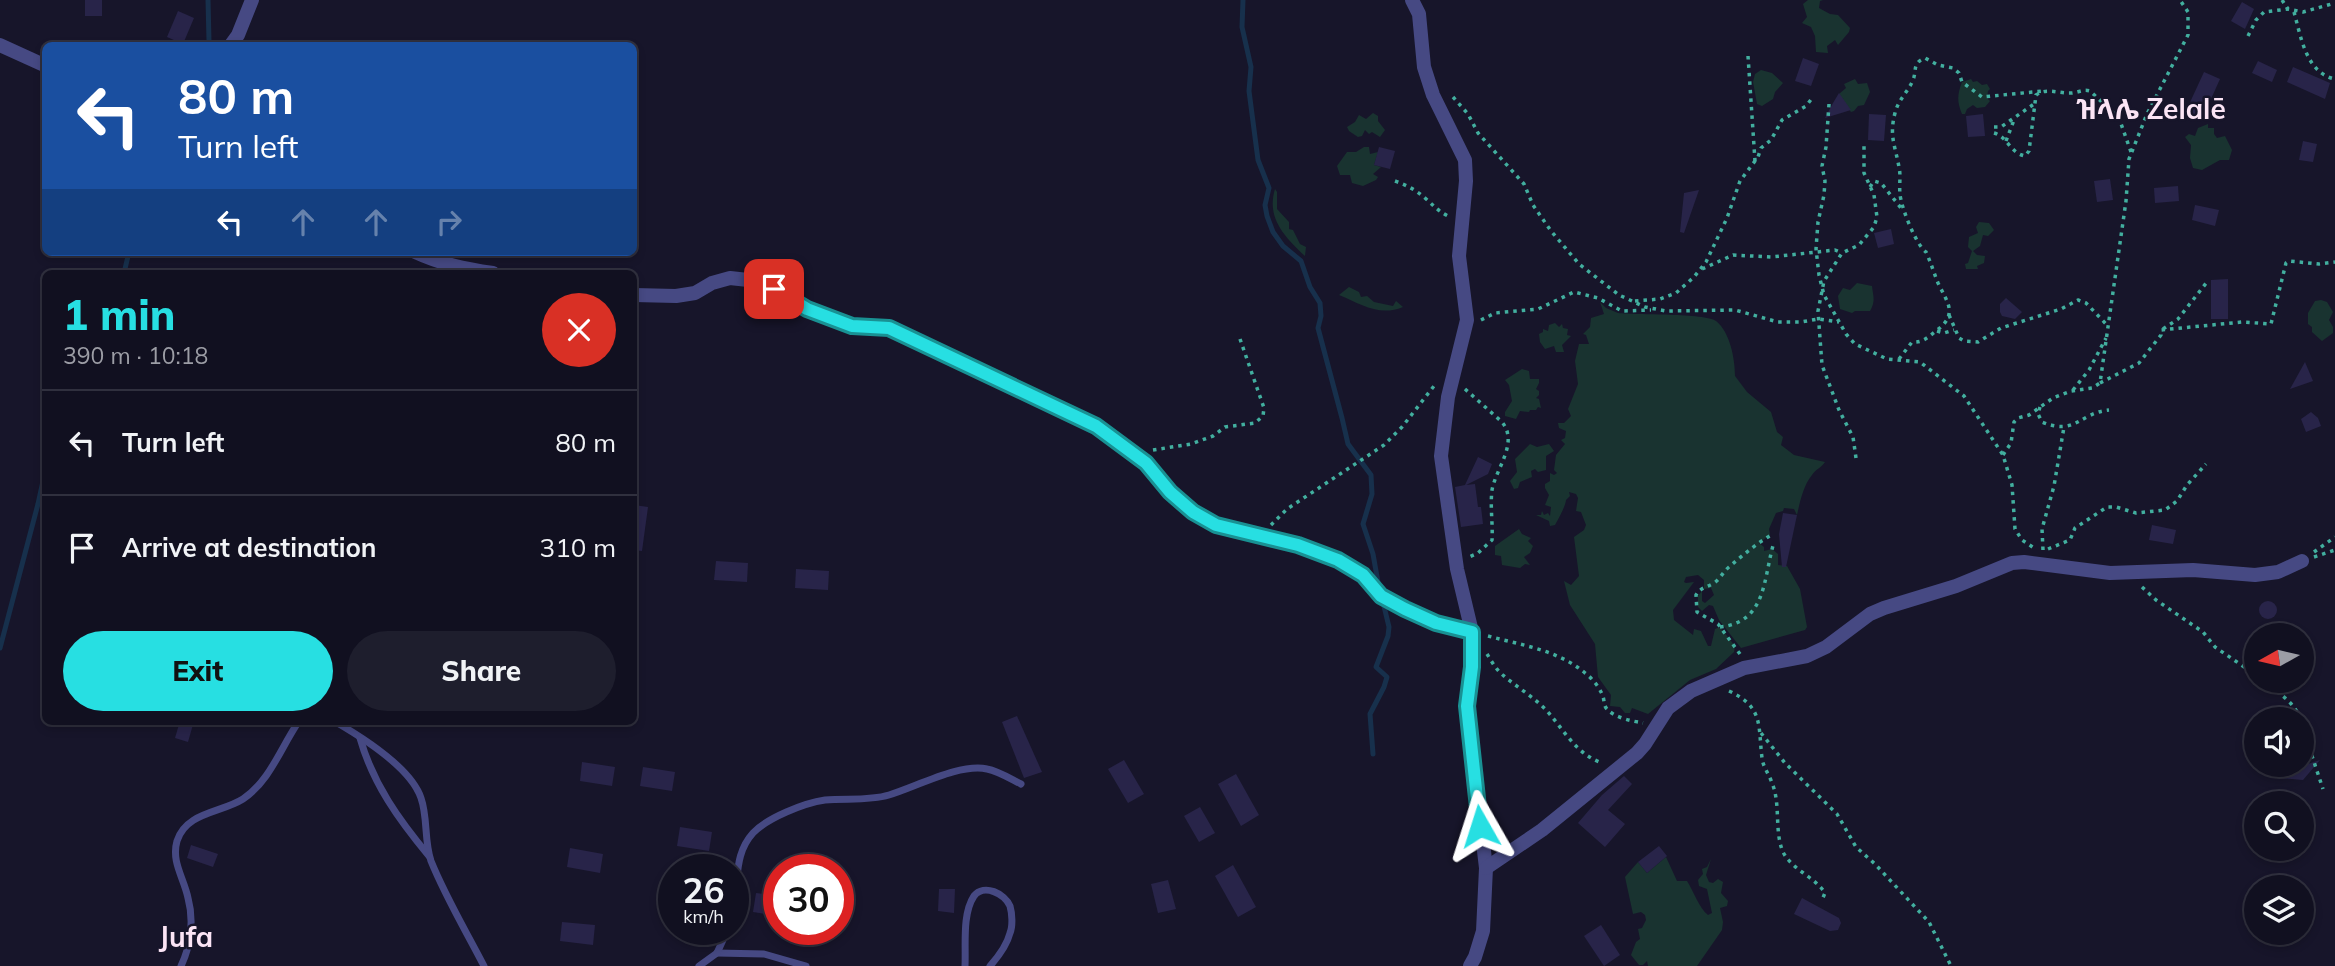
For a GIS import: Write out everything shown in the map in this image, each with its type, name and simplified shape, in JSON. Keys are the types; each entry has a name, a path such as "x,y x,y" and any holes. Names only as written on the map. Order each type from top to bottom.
{"street":[{"path":"233,42 252,0"},
{"path":"1412,0 1419,14 1424,67 1433,94 1465,160 1459,256 1467,320 1452,374 1441,456 1457,569 1472,632 1472,667 1467,706 1486,868 1483,930 1470,966"},
{"path":"0,46 42,64"},
{"path":"423,256 436,262 473,270"},
{"path":"637,295 676,296 695,293 712,283 730,278 748,280 774,289 807,309 852,326 889,328 1096,426 1146,463 1170,492 1193,512 1216,525 1298,545 1338,560 1363,575 1381,596 1405,609 1436,623 1472,632"},
{"path":"1486,868 1542,830 1621,766 1646,744 1668,708 1691,691 1744,668 1807,656 1826,647 1870,614 1956,586 2012,563 2024,562 2110,573 2193,570 2255,575 2278,572 2302,562"}],"lane":[{"path":"181,966 190,937 191,916 188,897 176,863 175,853 181,831 202,816 240,801 250,794 260,784 297,725"},
{"path":"342,725 402,772 419,792 430,857 443,890 485,966"},
{"path":"360,737 374,776 386,799 430,857"},
{"path":"740,854 753,833 767,822 823,801 886,796 964,769 987,768 1021,784"},
{"path":"965,966 968,913 973,898 978,892 985,890 995,891 1006,900 1012,918 1011,933 990,966"},
{"path":"699,966 717,953 720,945"},
{"path":"717,953 764,954 806,966"}],"path":[{"path":"2100,383 2126,201 2126,177 2147,114 2188,35 2188,12 2180,0"},
{"path":"2282,0 2287,9"},
{"path":"2248,36 2256,20 2264,12 2287,9 2307,12 2335,3"},
{"path":"2294,12 2305,51 2315,68 2325,77 2335,79"},
{"path":"1748,56 1752,94 1750,118 1755,161"},
{"path":"2109,330 2082,300 2001,328 1978,342 1964,341 1954,330 1948,298 1937,280 1926,252 1919,247 1905,213 1892,135 1899,101 1914,78 1914,67 1920,60 1930,59 1938,65 1953,68 1959,73 1962,82 1987,98 2043,91 2072,93 2086,89 2119,118 2132,153"},
{"path":"2034,104 1994,130 2016,153 2028,154 2034,104 2036,96 2043,91"},
{"path":"1448,92 1468,114 1478,133 1524,184 1532,205 1579,264 1619,295 1645,307 1660,310 1735,310 1778,322 1801,323 1818,319 1839,322"},
{"path":"1632,301 1650,301 1676,293 1699,270 1706,262 1727,218 1740,181 1761,148 1771,140 1782,120 1806,106 1813,97"},
{"path":"1829,104 1822,166 1824,195 1818,222 1816,254 1822,286 1839,322 1854,344 1887,359 1920,362 1960,391 2003,454 2012,485 2018,535 2037,553 2070,540 2075,528 2107,507 2136,513 2165,510 2176,501 2206,464"},
{"path":"2006,141 2015,118"},
{"path":"1856,458 1853,437 1839,410 1822,365 1818,319 1822,286 1842,253 1859,245 1874,227 1877,217 1874,195 1863,167 1864,146"},
{"path":"1395,181 1409,186 1438,211 1458,221 1463,220"},
{"path":"1870,187 1874,181 1881,183 1905,213"},
{"path":"1699,270 1733,255 1771,257 1835,250 1842,253"},
{"path":"2161,330 2242,322 2271,324 2286,263 2335,262"},
{"path":"2161,330 2178,319 2207,282"},
{"path":"1462,340 1486,317 1495,313 1538,309 1574,292 1598,298 1622,311 1660,310"},
{"path":"1899,359 1912,342 1919,342 1937,331 1947,321 1949,313"},
{"path":"1937,331 1944,333 1954,330"},
{"path":"2071,391 2089,370 2109,330"},
{"path":"2003,454 2011,443 2014,422 2018,418 2029,415 2041,404 2071,391 2092,387 2139,363 2161,335 2161,330"},
{"path":"1130,452 1191,444 1213,436 1226,427 1255,423 1262,416 1264,408 1240,339"},
{"path":"1452,374 1460,385 1502,422 1506,427 1508,440 1506,454 1492,491 1492,540 1457,569"},
{"path":"1248,533 1272,524 1287,509 1384,445 1436,384"},
{"path":"2041,404 2038,414 2042,422 2064,427 2078,424 2092,413 2109,410"},
{"path":"2043,550 2042,529 2054,486 2064,427"},
{"path":"1742,698 1744,668 1740,654 1720,626 1697,612 1695,604 1699,590 1716,582 1726,569 1773,534"},
{"path":"2302,562 2335,537"},
{"path":"1720,626 1743,621 1755,610 1774,542"},
{"path":"2302,562 2335,550"},
{"path":"2127,572 2156,600 2203,632 2215,647 2244,667"},
{"path":"1472,632 1545,651 1569,661 1593,681 1604,697 1603,704 1606,709 1630,720 1643,723 1654,720 1668,708"},
{"path":"1472,632 1501,675 1523,689 1548,711 1556,724 1586,755 1597,761 1621,766"},
{"path":"1711,682 1742,698 1754,711 1761,733 1762,761 1773,785 1782,850 1798,869 1821,888 1825,893 1822,900"},
{"path":"2278,693 2294,707"},
{"path":"1761,733 1785,763 1837,814 1856,847 1929,922 1951,966"},
{"path":"2314,761 2323,789"}],"green space":[{"path":"1808,0 1823,0 1820,1 1819,8 1838,15 1850,28 1838,45 1835,40 1827,46 1828,53 1816,52 1815,36 1811,27 1802,23 1807,17 1803,4"},
{"path":"1761,70 1772,73 1783,83 1773,99 1762,106 1757,104 1753,82 1755,74"},
{"path":"1855,79 1858,84 1867,83 1870,92 1864,105 1851,112 1839,94 1846,88 1844,84"},
{"path":"1971,79 1982,85 1987,84 1990,89 1987,98 1990,101 1985,107 1977,108 1973,105 1962,114 1958,102 1959,91 1962,82"},
{"path":"1373,113 1378,116 1378,121 1385,130 1380,137 1365,130 1362,136 1358,137 1349,131 1347,127 1355,122 1359,115 1366,119"},
{"path":"2208,124 2208,128 2214,128 2217,138 2225,136 2232,150 2229,160 2220,160 2202,170 2193,168 2190,158 2191,145 2185,137 2189,134 2195,136 2198,128"},
{"path":"1369,147 1370,154 1378,152 1374,165 1381,167 1373,174 1378,177 1376,180 1363,186 1352,183 1350,175 1340,175 1337,166 1347,152 1356,152"},
{"path":"1275,189 1277,209 1289,222 1289,229 1293,230 1300,244 1306,247 1305,256 1284,234 1275,218"},
{"path":"1979,222 1989,223 1994,230 1988,236 1983,235 1980,246 1973,251 1977,255 1985,256 1984,263 1977,266 1978,269 1966,269 1965,264 1968,263 1972,251 1968,247 1969,237 1978,233 1976,227"},
{"path":"1857,283 1872,286 1874,301 1870,311 1852,313 1840,309 1838,296 1843,288 1850,290"},
{"path":"1349,287 1359,292 1361,297 1367,296 1374,302 1393,306 1396,301 1403,307 1378,310 1339,295"},
{"path":"2315,301 2327,302 2333,312 2329,320 2333,333 2322,341 2308,324 2308,313"},
{"path":"1600,302 1618,313 1685,315 1716,321 1728,339 1733,354 1735,376 1747,392 1771,412 1777,432 1783,437 1781,445 1794,455 1825,462 1806,484 1797,515 1794,509 1784,508 1776,513 1769,529 1770,535 1759,543 1764,547 1764,551 1772,549 1778,554 1778,565 1787,566 1800,589 1807,627 1805,630 1741,648 1719,620 1713,606 1709,605 1702,611 1698,607 1698,596 1702,591 1702,601 1705,603 1714,595 1711,588 1704,589 1704,580 1698,575 1686,577 1684,582 1694,582 1673,610 1674,620 1693,635 1694,629 1701,631 1708,646 1711,646 1715,629 1720,627 1735,646 1734,652 1716,669 1690,680 1648,714 1632,708 1630,713 1625,713 1620,707 1610,706 1611,695 1598,677 1595,644 1570,605 1564,581 1571,585 1579,576 1574,537 1584,530 1586,525 1581,512 1576,511 1576,494 1569,492 1570,496 1555,525 1550,526 1549,521 1536,515 1541,515 1542,511 1544,515 1548,513 1550,516 1551,507 1545,505 1549,495 1545,484 1550,481 1550,473 1557,473 1554,470 1556,455 1565,444 1561,440 1565,438 1566,431 1559,428 1558,423 1564,423 1571,416 1568,409 1578,384 1575,361 1579,344 1589,344 1583,334 1590,327 1591,318 1604,314"},
{"path":"1555,323 1559,327 1562,324 1563,328 1568,329 1567,335 1571,336 1562,345 1564,352 1556,352 1554,346 1545,349 1540,342 1539,334 1543,329 1548,331 1549,325"},
{"path":"1522,369 1529,371 1530,379 1539,379 1536,389 1539,395 1536,398 1539,399 1541,408 1529,412 1520,411 1516,419 1505,416 1512,401 1509,385 1505,380"},
{"path":"1530,444 1537,447 1549,444 1554,451 1546,456 1546,470 1531,471 1532,477 1520,482 1518,488 1514,489 1510,481 1517,472 1515,459"},
{"path":"1519,529 1522,534 1531,538 1528,541 1533,546 1530,553 1524,557 1530,565 1525,564 1520,568 1502,565 1501,556 1495,555 1495,546"},
{"path":"1666,857 1677,881 1687,881 1708,915 1712,913 1707,889 1699,886 1698,880 1703,874 1702,869 1707,867 1711,859 1706,875 1709,882 1713,883 1718,879 1723,882 1721,893 1728,901 1727,906 1720,908 1722,930 1697,966 1648,966 1647,961 1639,965 1631,955 1640,939 1638,929 1642,928 1646,920 1641,912 1633,914 1625,877 1638,862 1647,873"}],"building":[{"path":"85,0 102,0 102,16 85,16"},
{"path":"2242,2 2254,9 2245,29 2231,21"},
{"path":"178,11 194,18 184,42 167,37"},
{"path":"1803,58 1819,64 1811,86 1795,81"},
{"path":"2258,61 2277,70 2272,82 2252,73"},
{"path":"2293,67 2330,83 2325,99 2287,82"},
{"path":"2204,72 2220,79 2202,119 2186,111"},
{"path":"1839,93 1851,110 1825,118 1833,103"},
{"path":"1869,114 1886,115 1884,141 1868,140"},
{"path":"1983,114 1985,136 1968,137 1966,116"},
{"path":"2303,141 2317,144 2313,162 2299,160"},
{"path":"1379,147 1395,151 1390,169 1374,165"},
{"path":"2110,179 2113,200 2097,202 2094,181"},
{"path":"2178,186 2179,201 2155,203 2154,188"},
{"path":"1699,190 1684,233 1680,232 1684,193"},
{"path":"2195,205 2219,210 2215,226 2192,220"},
{"path":"1891,229 1894,244 1878,248 1874,233"},
{"path":"2228,279 2228,319 2211,319 2211,280"},
{"path":"2006,298 2022,312 2015,319 2002,316 2000,312 2000,304"},
{"path":"2305,362 2313,381 2290,389"},
{"path":"2311,412 2318,418 2321,426 2306,432 2301,419"},
{"path":"1478,457 1492,464 1488,474 1466,485 1475,484 1483,524 1461,527 1455,487 1465,485"},
{"path":"637,505 648,507 642,551 637,550"},
{"path":"1783,513 1797,515 1786,567 1782,567 1779,534"},
{"path":"2152,525 2176,530 2173,544 2149,540"},
{"path":"716,561 748,563 747,582 714,580"},
{"path":"796,569 829,571 828,590 795,588"},
{"path":"2268,601 2276,606 2277,610 2272,618 2268,619 2260,614 2259,610 2264,602"},
{"path":"1017,716 1042,772 1024,778 1002,722"},
{"path":"179,725 193,725 188,742 175,738"},
{"path":"1124,760 1144,794 1128,803 1108,769"},
{"path":"582,762 615,767 612,786 580,781"},
{"path":"643,767 675,772 672,791 640,786"},
{"path":"1236,774 1259,815 1241,826 1218,784"},
{"path":"1624,776 1632,784 1608,810 1625,824 1605,847 1578,823 1602,795"},
{"path":"2268,777 2306,777 2303,780"},
{"path":"1200,807 1215,833 1199,842 1184,816"},
{"path":"680,827 712,832 709,851 677,846"},
{"path":"191,845 218,854 213,867 187,858"},
{"path":"1659,846 1667,856 1647,873 1638,862"},
{"path":"570,848 603,854 600,873 567,867"},
{"path":"1233,865 1256,907 1238,917 1215,876"},
{"path":"1168,880 1176,909 1158,913 1151,884"},
{"path":"939,889 955,889 954,913 938,911"},
{"path":"756,893 763,894 763,914 753,912"},
{"path":"1802,898 1839,918 1841,923 1838,930 1830,931 1794,914"},
{"path":"562,922 595,925 593,945 560,941"},
{"path":"1601,925 1620,955 1604,966 1584,936"}],"waterway":[{"path":"208,0 208,42"},
{"path":"1243,0 1242,27 1251,67 1249,91 1258,160 1269,188 1265,205 1267,216 1273,232 1283,246 1301,261 1310,287 1320,303 1318,328 1348,444 1371,475 1372,494 1363,524 1373,554 1379,588"},
{"path":"125,270 128,256"},
{"path":"0,648 42,486"},
{"path":"1373,754 1370,714 1387,677 1376,667 1389,627 1382,598"}],"district":[{"name":"ዝላሌ Zelalē","path":"2151,108"},
{"name":"Jufa","path":"186,936"}],"route":[{"path":"774,289 807,309 852,326 889,328 1096,426 1146,463 1170,492 1193,512 1216,525 1298,545 1338,560 1363,575 1381,596 1405,609 1436,623 1472,632 1472,667 1467,706 1480,826"}]}
